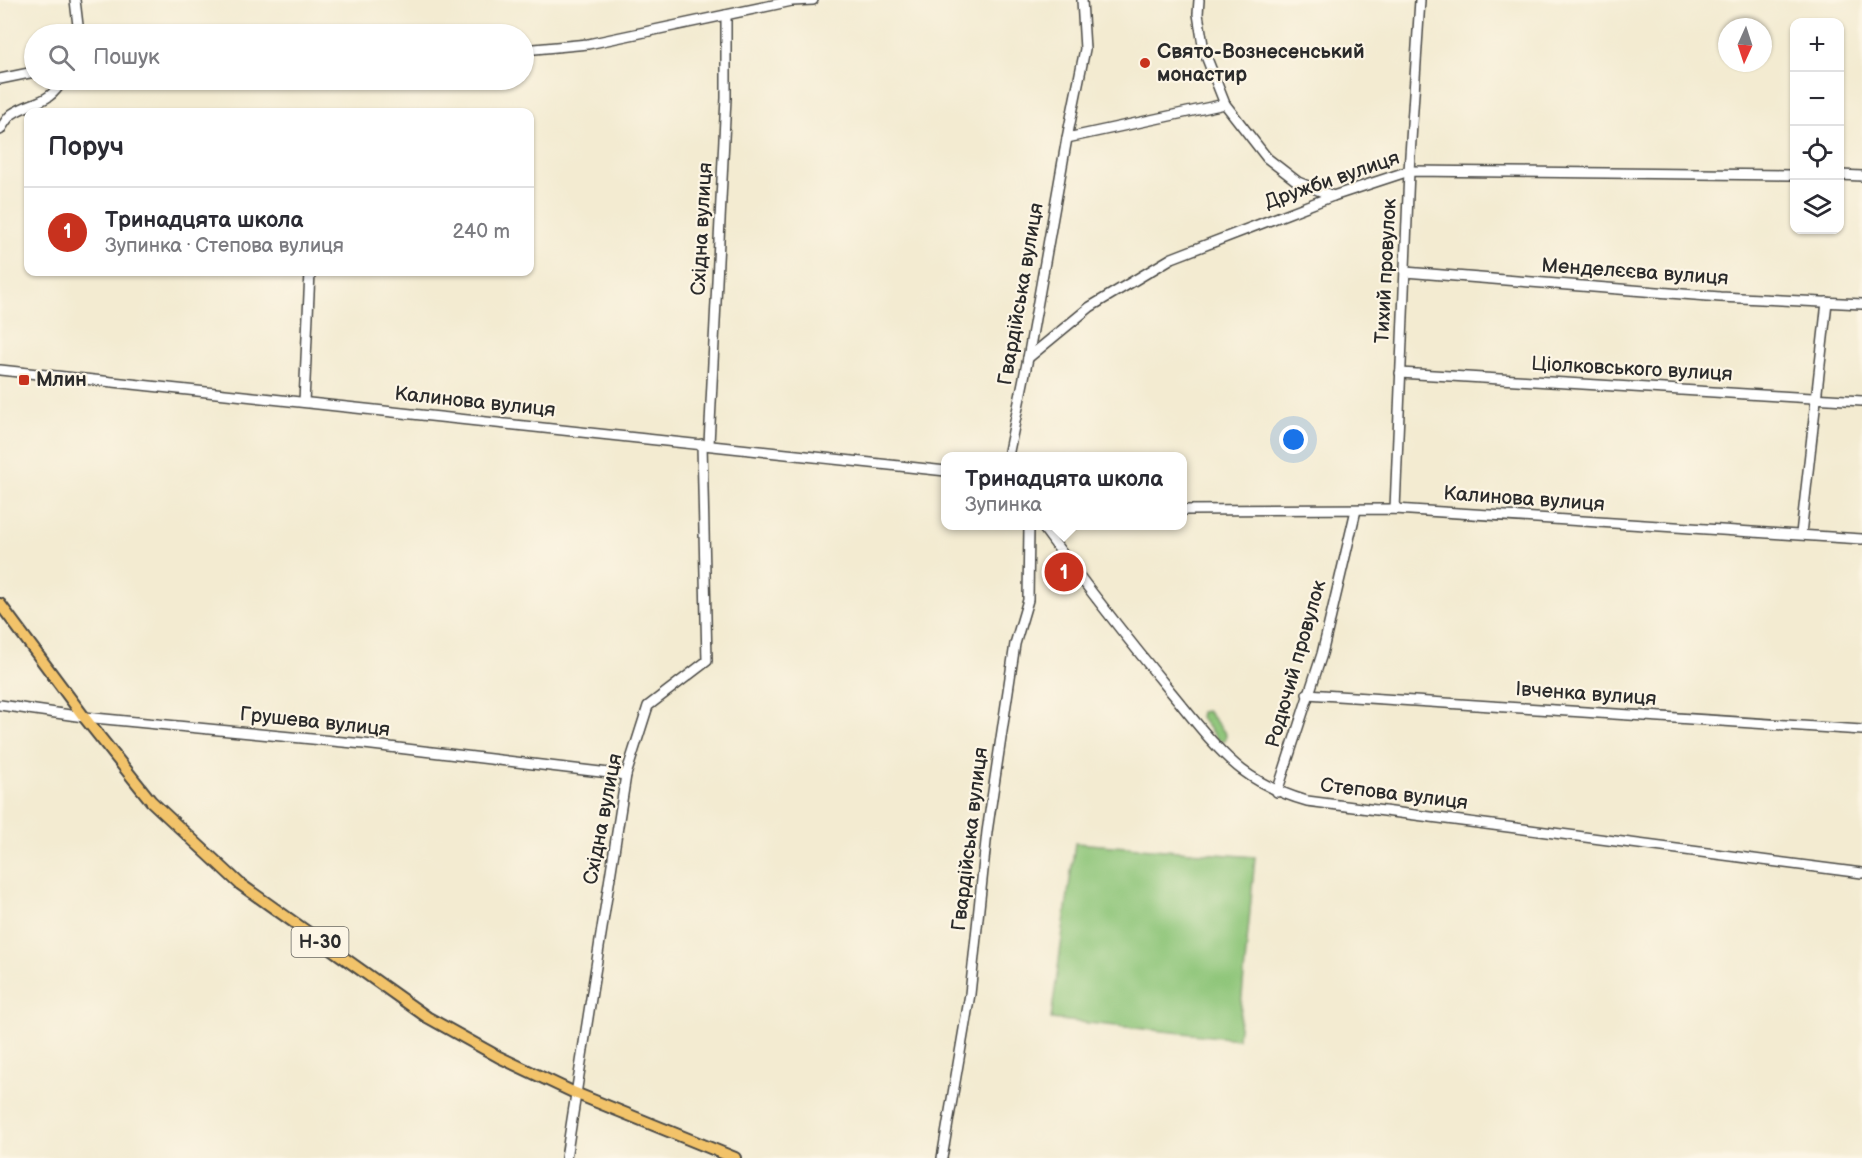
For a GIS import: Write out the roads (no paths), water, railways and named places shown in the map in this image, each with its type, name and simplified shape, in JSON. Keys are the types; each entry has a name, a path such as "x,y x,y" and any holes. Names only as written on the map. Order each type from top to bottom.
{"main road":[{"name":"Н-30","path":"0,603 84,717 151,801 240,884 426,1017 574,1093 735,1158"}],"street":[{"path":"75,0 78,24"},
{"path":"534,49 588,44 792,1 813,0"},
{"name":"Гвардійська вулиця","path":"1009,452 1085,49 1082,0"},
{"path":"1199,0 1198,14 1204,51 1226,104 1267,158 1298,182 1333,196"},
{"name":"Тихий провулок","path":"1395,508 1409,171 1420,0"},
{"name":"Східна вулиця","path":"566,1158 574,1093 626,775 648,706 707,661 706,444 726,98 726,15"},
{"path":"0,79 24,74"},
{"path":"29,108 53,95 56,90"},
{"path":"1067,138 1226,104"},
{"path":"0,130 10,115 24,110"},
{"name":"Дружби вулиця","path":"1028,358 1090,307 1172,258 1333,196 1409,171 1790,175"},
{"path":"1844,175 1862,176"},
{"name":"Менделєєва вулиця","path":"1405,272 1720,297 1862,304"},
{"path":"304,402 310,276"},
{"path":"1801,534 1827,302"},
{"name":"Калинова вулиця","path":"0,370 941,471"},
{"name":"Ціолковського вулиця","path":"1400,373 1862,401"},
{"name":"Калинова вулиця","path":"1187,510 1395,508 1862,539"},
{"name":"Родючий провулок","path":"1277,792 1307,694 1322,654 1356,510"},
{"name":"Гвардійська вулиця","path":"942,1158 970,994 987,832 1015,644 1028,600 1029,530"},
{"name":"Степова вулиця","path":"1046,530 1091,594 1182,705 1242,770 1277,792 1307,801 1862,873"},
{"name":"Івченка вулиця","path":"1307,694 1862,730"},
{"name":"Грушева вулиця","path":"0,705 84,717 364,744 626,775"}],"place":[{"name":"Cвято-Вознесенський монастир","path":"1145,63"},
{"name":"Млин","path":"24,380"},
{"name":"Тринадцята школа","path":"1064,572"}]}
